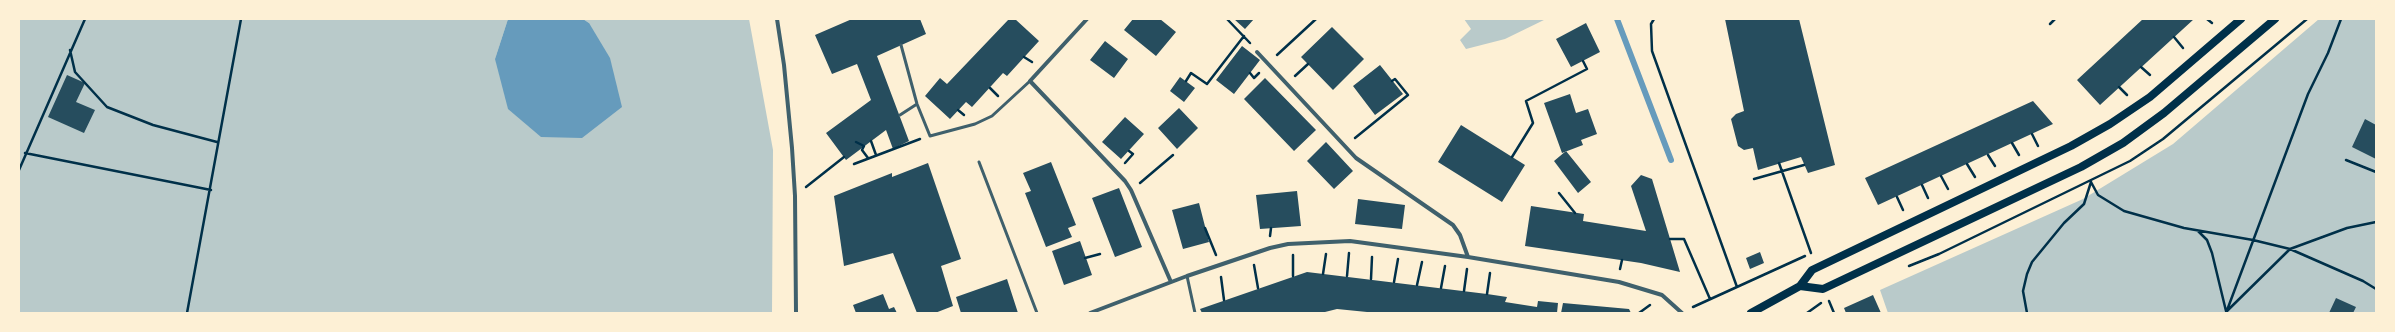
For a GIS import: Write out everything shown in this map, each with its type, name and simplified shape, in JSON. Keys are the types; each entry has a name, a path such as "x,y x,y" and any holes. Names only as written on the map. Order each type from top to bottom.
{"main road":[{"path":"1751,313 1800,286 1812,270 2071,146 2110,124 2163,87 2241,19"},
{"path":"1800,286 1823,289 2081,167 2123,143 2164,113 2275,19"}],"street":[{"path":"777,19 784,65 795,196 796,313"},
{"path":"1087,19 1030,81 1118,171 1131,190 1171,282"},
{"path":"1257,52 1287,82 1344,148 1356,158 1453,225 1460,235 1468,257"},
{"path":"1090,313 1252,253 1292,244 1328,241 1350,241 1400,246 1492,260 1643,287 1662,294 1682,313"}],"lane":[{"path":"901,45 917,104 930,136 975,124 992,116 1030,81"},
{"path":"900,115 917,104"},
{"path":"979,162 1037,313"},
{"path":"1187,276 1195,313"}],"path":[{"path":"19,170 70,50 85,19"},
{"path":"187,313 211,190 217,142 241,19"},
{"path":"1227,19 1257,52"},
{"path":"1268,64 1316,19"},
{"path":"1654,19 1651,24 1652,51 1737,287"},
{"path":"2050,24 2055,19"},
{"path":"2207,19 2212,24"},
{"path":"2206,28 2217,19"},
{"path":"1902,269 1939,254 2091,182 2130,161 2163,139 2307,19"},
{"path":"2226,312 2308,94 2328,53 2341,19"},
{"path":"1186,81 1191,73 1206,84 1244,36"},
{"path":"2174,37 2183,48"},
{"path":"2178,53 2189,43"},
{"path":"70,50 75,72 107,107 153,125 217,142"},
{"path":"1512,157 1533,123 1526,101 1587,69 1583,61"},
{"path":"1287,82 1308,64"},
{"path":"2142,67 2150,75"},
{"path":"2144,80 2156,71"},
{"path":"1344,148 1408,95 1395,79 1392,81"},
{"path":"2119,87 2127,95"},
{"path":"2121,99 2132,90"},
{"path":"2032,134 2038,148"},
{"path":"854,164 930,136"},
{"path":"871,141 876,155"},
{"path":"856,142 864,146 862,150 868,158"},
{"path":"2012,143 2020,156"},
{"path":"2032,151 2045,145"},
{"path":"1118,171 1133,154 1129,151"},
{"path":"25,153 211,190"},
{"path":"2014,159 2026,154"},
{"path":"1131,190 1173,155"},
{"path":"1988,155 1996,168"},
{"path":"795,196 844,157"},
{"path":"2346,160 2376,172"},
{"path":"1779,163 1811,253"},
{"path":"1967,164 1975,177"},
{"path":"1754,179 1804,165"},
{"path":"1989,171 2002,165"},
{"path":"1968,180 1982,174"},
{"path":"1941,176 1948,189"},
{"path":"2091,182 2098,195 2124,212 2197,230 2253,240 2290,249 2376,288"},
{"path":"2027,313 2023,291 2032,262 2064,223 2084,204 2091,182"},
{"path":"1922,185 1928,198"},
{"path":"1945,191 1955,186"},
{"path":"1559,193 1575,213"},
{"path":"1897,196 1903,210"},
{"path":"2226,312 2290,249 2347,228 2376,222"},
{"path":"1206,228 1220,264 1224,300"},
{"path":"2197,230 2208,240 2226,312"},
{"path":"1670,239 1684,239 1710,299"},
{"path":"1323,274 1328,241"},
{"path":"1347,276 1350,241"},
{"path":"1370,279 1373,243"},
{"path":"1292,244 1293,276"},
{"path":"1394,282 1400,246"},
{"path":"1418,285 1424,250"},
{"path":"1252,253 1258,288"},
{"path":"1441,288 1447,253"},
{"path":"1086,258 1100,254"},
{"path":"1689,310 1804,256"},
{"path":"1464,291 1468,257"},
{"path":"1487,294 1492,260"},
{"path":"1807,313 1828,299 1834,313"}],"shaded area":[{"path":"19,19 508,19 495,59 589,23 583,19 749,19 773,150 772,313 19,313"},
{"path":"1464,19 1546,19 1505,39 1466,49 1460,40 1471,29"},
{"path":"2319,19 2376,19 2376,313 1888,313 1880,290 2083,199 2173,144"}],"water":[{"path":"508,19 583,19 589,23 610,58 622,107 582,138 541,137 508,109 495,59"}],"building":[{"path":"852,19 920,19 926,34 877,56 909,141 893,149 886,130 846,160 826,133 871,100 857,64 832,74 815,35"},
{"path":"1009,19 1015,19 1039,41 1007,76 1003,73 972,107 966,102 950,119 925,96 940,78 947,84"},
{"path":"1133,19 1160,19 1176,32 1156,56 1124,30"},
{"path":"1234,19 1254,19 1245,29"},
{"path":"1725,19 1799,19 1835,165 1808,173 1801,157 1758,170 1753,148 1744,150 1738,146 1731,119 1736,114 1744,111"},
{"path":"2143,19 2194,19 2100,105 2077,80"},
{"path":"1586,23 1600,52 1571,67 1556,39"},
{"path":"1332,27 1364,59 1333,90 1301,57"},
{"path":"1105,41 1128,59 1114,78 1090,60"},
{"path":"1242,46 1260,60 1234,94 1216,80"},
{"path":"1380,65 1403,94 1375,115 1353,86"},
{"path":"67,75 85,83 76,102 95,110 84,133 48,117"},
{"path":"1180,77 1195,88 1184,102 1170,91"},
{"path":"1265,78 1316,130 1294,151 1244,99"},
{"path":"1570,94 1576,113 1588,109 1597,134 1581,140 1583,145 1562,153 1544,103"},
{"path":"2033,101 2053,124 1878,205 1865,178"},
{"path":"1179,108 1198,128 1177,149 1158,128"},
{"path":"1125,117 1144,134 1121,159 1102,142"},
{"path":"2365,119 2376,125 2376,159 2352,147"},
{"path":"1461,125 1525,165 1502,202 1438,162"},
{"path":"1326,142 1353,171 1334,189 1307,161"},
{"path":"1566,151 1591,182 1578,193 1554,161"},
{"path":"1051,162 1076,225 1068,228 1072,237 1046,247 1025,193 1031,191 1023,173"},
{"path":"928,163 961,259 941,266 953,306 935,313 917,313 893,253 844,266 834,196 892,173 892,177"},
{"path":"1641,175 1652,179 1680,272 1641,263 1525,246 1531,206 1584,214 1583,221 1646,231 1631,186"},
{"path":"1119,188 1142,247 1115,257 1092,198"},
{"path":"1297,191 1301,226 1260,229 1256,195"},
{"path":"1358,199 1405,205 1402,229 1355,224"},
{"path":"1199,203 1209,242 1183,249 1172,210"},
{"path":"1080,241 1092,275 1064,285 1052,251"},
{"path":"1760,252 1764,263 1750,269 1746,258"},
{"path":"1307,272 1507,297 1505,302 1537,307 1538,301 1558,303 1557,313 1377,313 1337,309 1321,313 1202,313 1200,309"},
{"path":"1007,279 1018,313 961,313 956,297"},
{"path":"883,294 889,309 894,307 897,313 856,313 853,305"},
{"path":"1873,295 1881,313 1846,313 1844,308"},
{"path":"2336,298 2356,307 2353,313 2329,313"},
{"path":"1563,303 1629,309 1631,313 1561,313"}],"waterway":[{"path":"1617,19 1671,160"}]}
